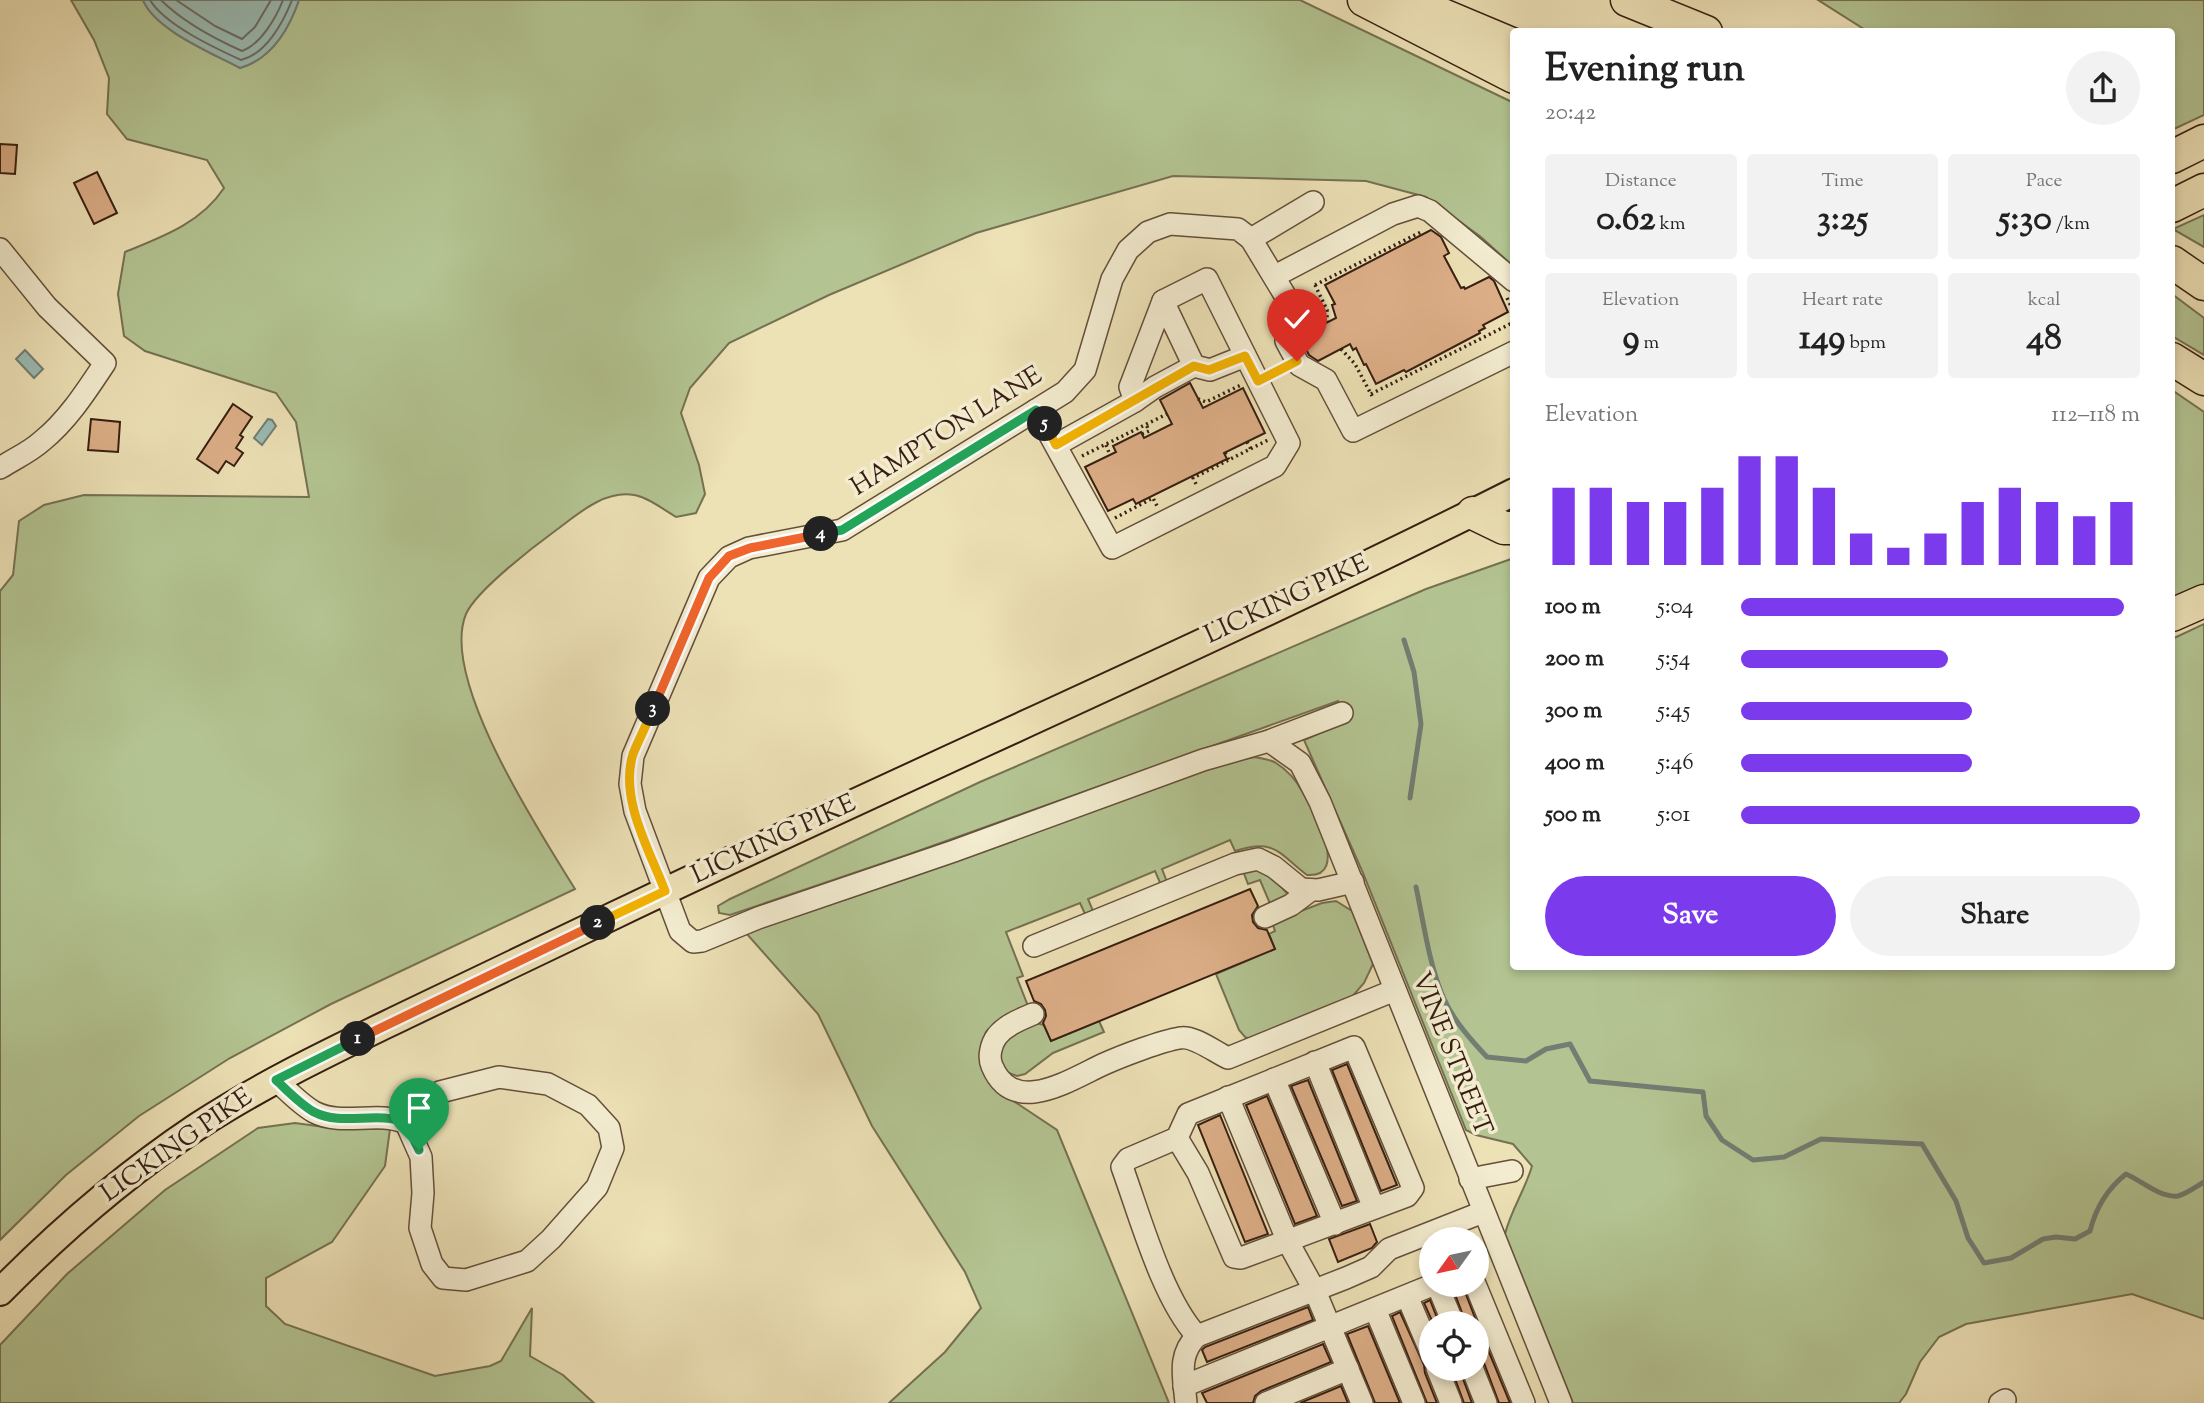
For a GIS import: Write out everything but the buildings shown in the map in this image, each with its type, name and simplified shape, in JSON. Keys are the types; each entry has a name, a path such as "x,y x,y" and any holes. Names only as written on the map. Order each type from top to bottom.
{"highway":[{"path":"1364,0 1510,75"},
{"path":"1407,0 1510,43"},
{"path":"1627,0 1696,28"},
{"path":"2175,156 2204,141"},
{"path":"2175,204 2204,190"},
{"path":"2175,361 2204,379"},
{"path":"1473,513 1504,528 1510,528"},
{"path":"2175,614 2204,601"}],"main road":[{"name":"LICKING PIKE","path":"0,1292 45,1246 148,1161 199,1126 276,1080 665,891 1510,494"}],"street":[{"path":"1313,202 1251,239 1292,307 1293,320 1286,341 1299,365 1326,380 1353,431 1510,354"},
{"path":"1275,276 1393,214 1419,206 1430,211 1510,278"},
{"name":"HAMPTON LANE","path":"1251,239 1238,229 1170,224 1148,232 1128,250 1112,279 1085,370 1065,392 842,530 750,548 729,556 709,578 633,756 629,784 635,811 665,891 684,936 693,942 1203,760 1269,741"},
{"path":"0,249 47,307 105,363 51,433 0,468"},
{"path":"1036,410 1112,548 1275,466 1289,443 1207,279 1163,301 1130,387 1135,401"},
{"path":"1163,301 1194,366"},
{"path":"1056,445 1194,366 1209,370 1245,356"},
{"path":"1269,741 1342,713"},
{"name":"VINE STREET","path":"1269,741 1300,763 1305,772 1353,882 1561,1403"},
{"path":"1034,946 1235,864 1258,859 1274,867 1301,889 1318,890 1353,882"},
{"path":"1265,918 1291,905 1311,890"},
{"path":"1033,1014 1002,1030 993,1042 991,1064 998,1077 1018,1092 1040,1092 1107,1062 1182,1037 1197,1040 1228,1058 1395,990"},
{"path":"1177,1138 1198,1173 1234,1257 1241,1258 1335,1224 1407,1196 1413,1188 1354,1046 1188,1114 1177,1138 1128,1159 1122,1167 1156,1260 1184,1322 1197,1336"},
{"path":"1315,1062 1374,1208"},
{"path":"276,1080 315,1112 333,1118 392,1117 406,1123 421,1157 423,1193 420,1228 432,1264 443,1278 466,1280 527,1261 551,1239 597,1187 613,1148 609,1128 588,1104 548,1084 499,1077 440,1092 413,1104 399,1119"},
{"path":"1274,1079 1335,1224"},
{"path":"1228,1097 1287,1242 1315,1292 1362,1403"},
{"path":"1470,1179 1512,1171"},
{"path":"1419,1291 1330,1327 1185,1395 1182,1361 1187,1346 1197,1336 1315,1292 1371,1267 1389,1250 1483,1212"},
{"path":"1407,1296 1419,1324"},
{"path":"1480,1297 1524,1403"},
{"path":"1375,1309 1414,1403"},
{"path":"1266,1403 1348,1369"},
{"path":"1442,1381 1451,1403"},
{"path":"1477,1381 1486,1403"}],"path":[{"path":"1327,323 1327,310 1315,285 1425,229 1427,231"},
{"path":"1371,394 1510,324"},
{"path":"1340,349 1356,364 1383,417"},
{"path":"1198,399 1206,402 1245,383"},
{"path":"1076,459 1167,414"},
{"path":"1142,434 1149,431 1146,424"},
{"path":"1200,490 1193,477 1272,438"},
{"path":"1247,442 1251,449"},
{"path":"1106,445 1110,455"},
{"path":"1226,453 1229,460"},
{"path":"1107,522 1153,498 1159,510"}],"green space":[{"path":"71,0 143,0 149,11 172,31 240,68 261,58 277,42 290,22 299,0 1300,0 1510,101 1510,263 1481,237 1426,197 1366,181 1173,176 976,233 829,295 729,343 690,388 681,413 699,465 705,494 696,513 676,517 650,501 634,495 623,494 602,500 582,511 520,558 481,594 466,614 461,642 467,676 479,715 518,794 575,889 331,1004 230,1058 139,1116 66,1175 0,1240 0,591 13,575 19,521 44,505 84,495 309,497 296,422 276,393 145,351 124,336 118,294 125,252 192,220 215,200 224,188 207,160 127,139 107,114 109,78 94,40"},
{"path":"1818,0 2204,0 2204,115 2175,129 2175,28 1862,28"},
{"path":"2204,215 2204,247 2175,230"},
{"path":"2175,296 2204,318 2204,355 2175,338"},
{"path":"2175,392 2204,412 2204,587 2175,599"},
{"path":"1510,559 1510,970 2175,970 2175,638 2204,624 2204,1319 2132,1294 1966,1324 1939,1337 1920,1362 1906,1394 1899,1403 1573,1403 1505,1234 1532,1166 1513,1144 1466,1130 1363,873 1304,740 1347,721 1338,701 907,855 730,915 719,913 718,906 730,899 980,782 1426,589"},
{"path":"1255,757 1276,763 1284,769 1307,800 1320,826 1328,854 1326,866 1320,873 1307,875 1282,854 1268,847 1248,847 1235,851 1230,840 1162,869 1167,882 1161,885 1155,871 1088,899 1093,911 1085,914 1080,903 1006,932 1023,976 1017,978 1028,1006 997,1022 986,1032 981,1050 997,1090 1057,1130 1169,1403 889,1403 945,1352 981,1308 965,1272 872,1126 818,1014 746,933 912,877 1224,763"},
{"path":"1255,868 1268,872 1292,899 1271,906 1260,880 1248,884 1243,871"},
{"path":"1336,901 1352,911 1373,964 1364,983 1351,998 1252,1040 1245,1037 1239,1030 1216,974 1275,949 1269,934 1275,931 1272,922 1322,903"},
{"path":"1099,1021 1104,1032 1053,1053 1025,1074 1017,1076 1006,1072 998,1054 1005,1037 1032,1022 1044,1025 1051,1041"},
{"path":"295,1123 332,1128 390,1129 385,1166 332,1242 266,1278 266,1306 285,1324 435,1376 490,1366 501,1361 532,1308 530,1356 563,1375 594,1403 0,1403 0,1345 67,1274 165,1190 258,1128"}],"water":[{"path":"143,0 299,0 290,22 277,42 261,58 240,68 172,31 149,11"},
{"path":"25,350 43,369 34,378 16,359"},
{"path":"268,419 276,426 262,445 254,438"}],"waterway":[{"path":"1404,640 1414,672 1421,724 1410,798"},
{"path":"1416,887 1431,958 1444,999 1458,1023 1487,1057 1526,1061 1546,1049 1570,1044 1590,1081 1703,1092 1706,1116 1722,1140 1753,1160 1784,1157 1821,1139 1922,1144 1956,1201 1968,1238 1984,1263 2011,1258 2043,1239 2075,1239 2090,1231 2103,1199 2126,1174 2158,1192 2171,1196 2181,1195 2204,1182"}],"route":[{"path":"419,1150 406,1123 392,1117 333,1118 315,1112 276,1080 306,1063 665,891 635,811 629,784 633,756 709,578 729,556 750,548 842,530 1036,410 1056,445 1194,366 1209,370 1245,356 1258,381 1297,361"}]}
